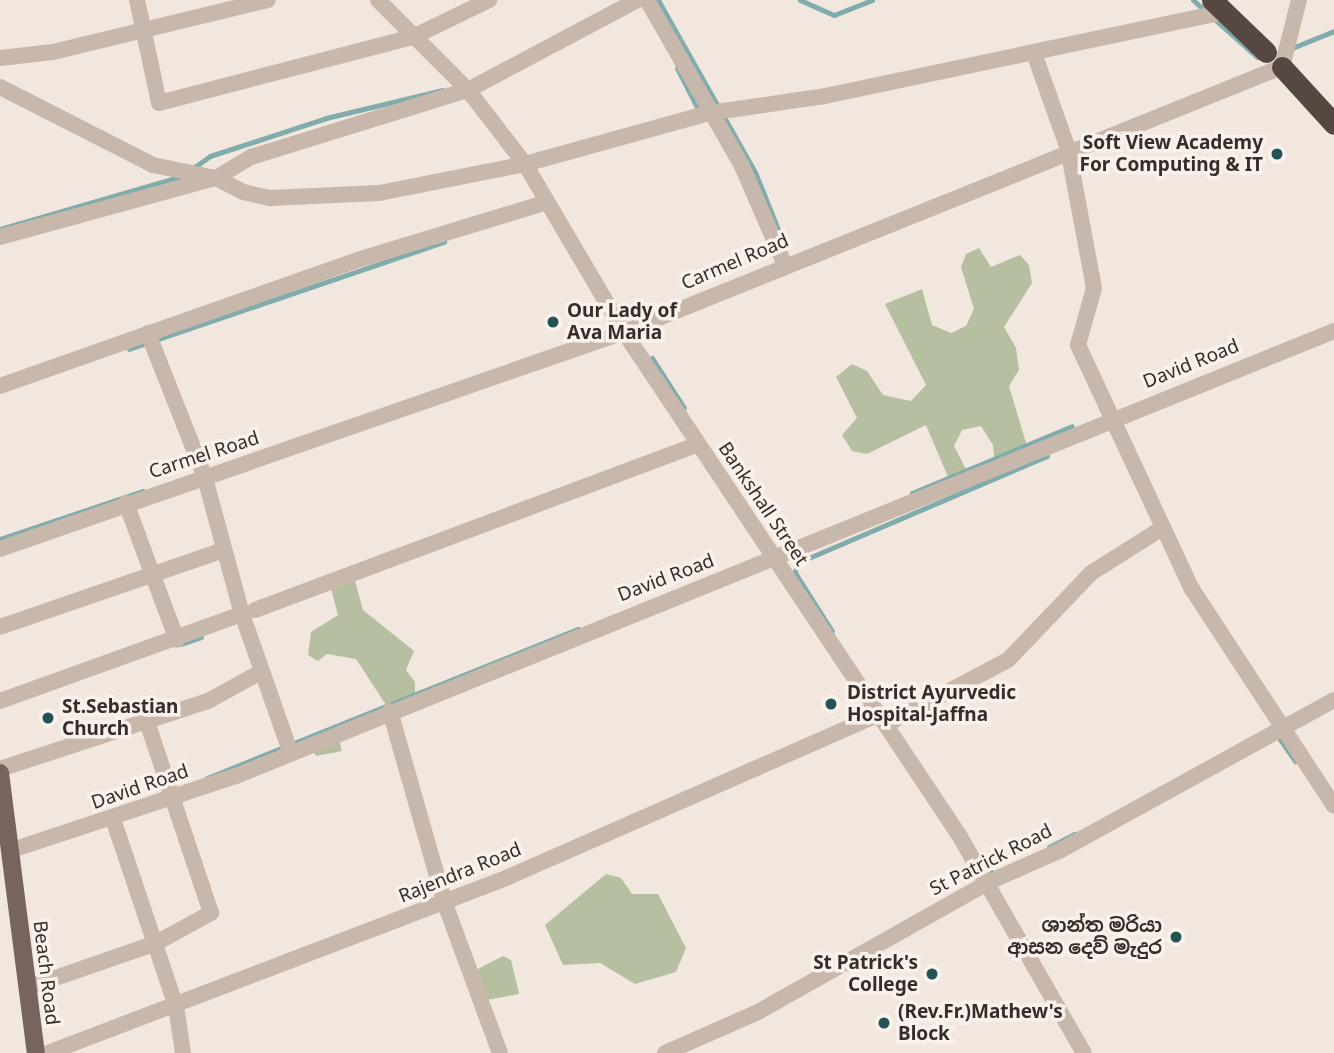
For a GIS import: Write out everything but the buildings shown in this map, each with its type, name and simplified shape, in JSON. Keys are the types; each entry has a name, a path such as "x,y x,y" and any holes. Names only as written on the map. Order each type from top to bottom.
{"highway":[{"path":"1218,6 1266,52"},
{"path":"1282,67 1334,124"}],"main road":[{"name":"Beach Road","path":"0,771 36,1053"}],"street":[{"path":"137,0 159,103 413,37 489,0"},
{"path":"0,58 144,30 268,0"},
{"name":"Bankshall Street","path":"378,0 468,90 525,164 544,203 624,332 989,882 1084,1053"},
{"path":"0,237 216,178 263,152 468,90 637,0"},
{"path":"647,0 709,113 742,166 784,263"},
{"path":"1282,67 1299,0"},
{"path":"0,87 153,165 216,178 270,198 379,193 525,164 709,113 1034,53 1218,6"},
{"path":"1034,53 1068,149 1094,288 1078,345 1161,529 1279,727 1334,806"},
{"name":"Carmel Road","path":"0,548 624,332 784,263 1282,67"},
{"path":"0,386 148,333 544,203"},
{"name":"David Road","path":"9,851 113,819 290,751 1334,331"},
{"path":"148,333 205,478 225,550 249,612 261,672 290,751"},
{"path":"0,701 177,640 698,444"},
{"path":"126,503 177,640"},
{"name":"Rajendra Road","path":"48,1053 176,1006 443,901 883,719 1008,660 1091,573 1161,529"},
{"path":"0,627 151,572 225,550"},
{"path":"0,771 146,719 208,701 261,672"},
{"name":"St Patrick Road","path":"665,1053 758,1013 989,882 1061,849 1279,727 1334,700"},
{"path":"390,711 443,901 500,1053"},
{"path":"35,985 156,943 211,913 146,719"},
{"path":"113,819 176,1006 183,1053"}],"green space":[{"path":"979,248 991,267 1020,255 1029,265 1032,283 1004,327 1016,348 1019,370 1009,386 1029,453 995,466 993,445 981,426 962,430 954,446 970,477 951,484 926,425 867,454 852,451 842,435 857,418 836,377 852,364 867,371 883,395 911,401 926,385 885,304 922,289 932,325 951,333 966,326 974,309 961,267 966,254"},
{"path":"354,577 363,610 414,651 406,670 415,682 415,701 390,711 356,659 327,654 318,661 308,655 311,632 338,615 330,585"},
{"path":"338,737 342,751 316,756 313,751"},
{"path":"606,874 621,878 632,894 658,894 686,948 676,972 635,984 600,963 563,965 545,925"},
{"path":"503,956 511,960 519,994 481,1001 470,973"}],"waterway":[{"path":"658,0 755,172 779,232"},
{"path":"800,0 834,15 872,0"},
{"path":"1193,0 1257,57"},
{"path":"1292,48 1334,31"},
{"path":"677,68 700,113"},
{"path":"193,168 210,156 326,118 443,90"},
{"path":"0,229 182,176"},
{"path":"129,349 444,242"},
{"path":"652,358 684,408"},
{"path":"912,493 1072,426"},
{"path":"832,631 795,573 797,563 1047,456"},
{"path":"0,539 143,491"},
{"path":"207,778 578,629"},
{"path":"181,644 201,637"},
{"path":"1277,735 1295,761"},
{"path":"1049,847 1075,834"},
{"path":"980,856 994,876"}],"place":[{"name":"Soft View Academy For Computing & IT","path":"1277,154"},
{"name":"Our Lady of Ava Maria","path":"553,322"},
{"name":"District Ayurvedic Hospital-Jaffna","path":"831,704"},
{"name":"St.Sebastian Church","path":"48,718"},
{"name":"ශාන්ත මරියා ආසන දෙව් මැදුර","path":"1176,937"},
{"name":"St Patrick's College","path":"932,974"},
{"name":"(Rev.Fr.)Mathew's Block","path":"884,1023"}]}
